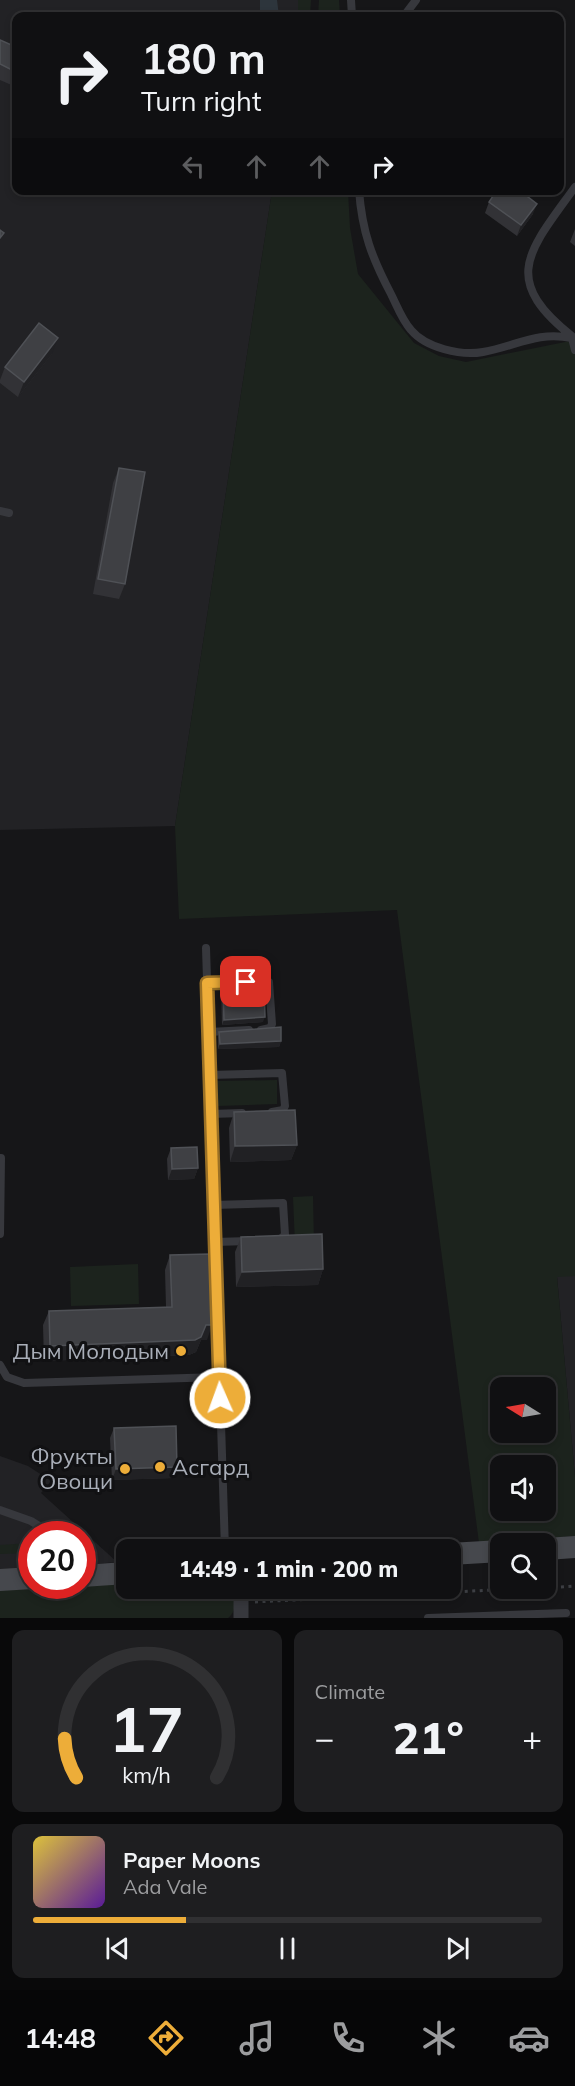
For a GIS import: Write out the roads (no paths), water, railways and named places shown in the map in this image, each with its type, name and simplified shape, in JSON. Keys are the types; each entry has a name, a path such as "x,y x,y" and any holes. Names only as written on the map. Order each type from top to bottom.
{"main road":[{"path":"556,1548 575,1547"},
{"path":"461,1553 490,1552"},
{"path":"96,1575 116,1574"},
{"path":"0,1580 18,1579"}],"lane":[{"path":"575,188 532,254 527,271 528,286 535,300 574,337 575,350"},
{"path":"359,195 362,224 370,253 412,331 432,344 460,352 483,352 535,336 552,334 574,337"},
{"path":"206,948 225,1539"},
{"path":"207,983 266,981 270,986 270,1028 208,1032"},
{"path":"210,1074 278,1072 284,1077 285,1106 280,1112 211,1114"},
{"path":"0,1234 1,1158"},
{"path":"214,1204 283,1203 284,1239 270,1241"},
{"path":"215,1242 259,1241"},
{"path":"0,1365 7,1377 24,1383 219,1377"},
{"path":"0,1510 31,1521"},
{"path":"428,1618 566,1613"}],"place":[{"name":"Дым Молодым","path":"181,1351"},
{"name":"Асгард","path":"160,1467"},
{"name":"Фрукты Овощи","path":"125,1469"}]}
